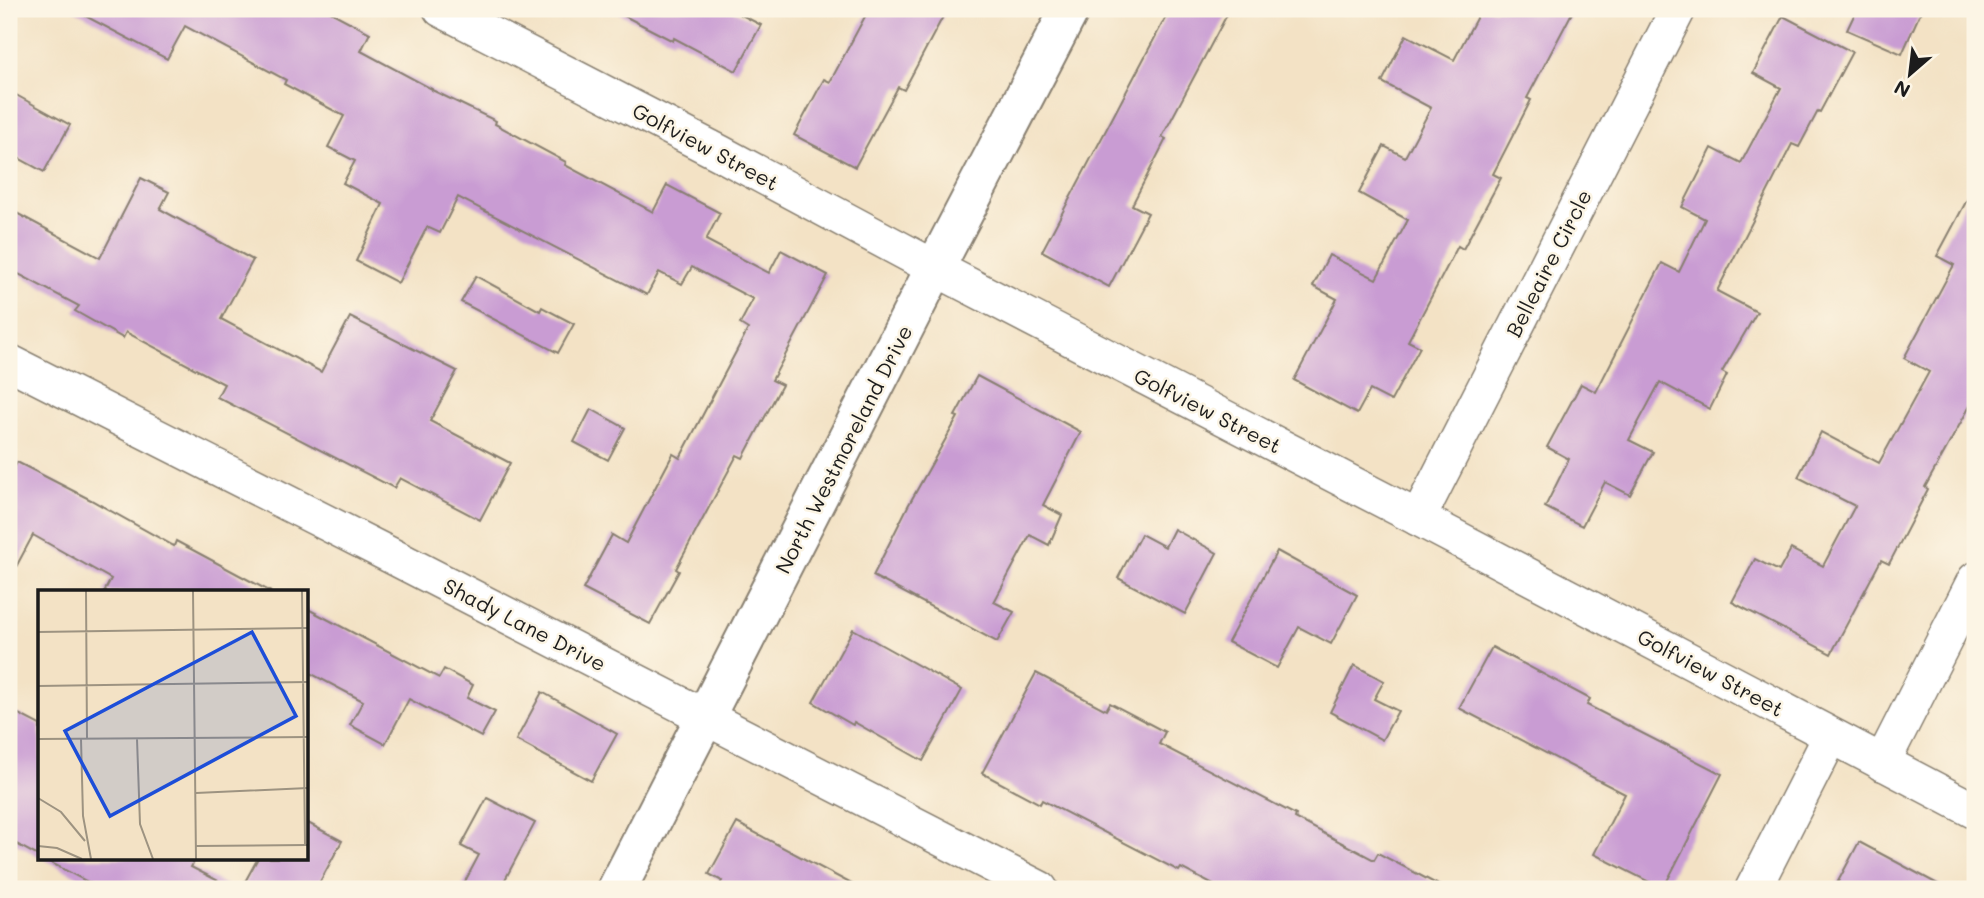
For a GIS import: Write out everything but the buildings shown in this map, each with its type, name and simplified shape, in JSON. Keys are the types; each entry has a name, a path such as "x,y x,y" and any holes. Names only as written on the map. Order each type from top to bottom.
{"street":[{"name":"Golfview Street","path":"441,9 1975,811"},
{"name":"North Westmoreland Drive","path":"617,889 1070,9"},
{"name":"Belleaire Circle","path":"1418,518 1678,9"},
{"name":"Shady Lane Drive","path":"9,362 312,514 1040,889"},
{"path":"1882,763 1975,580"},
{"path":"1753,889 1831,736"}]}
